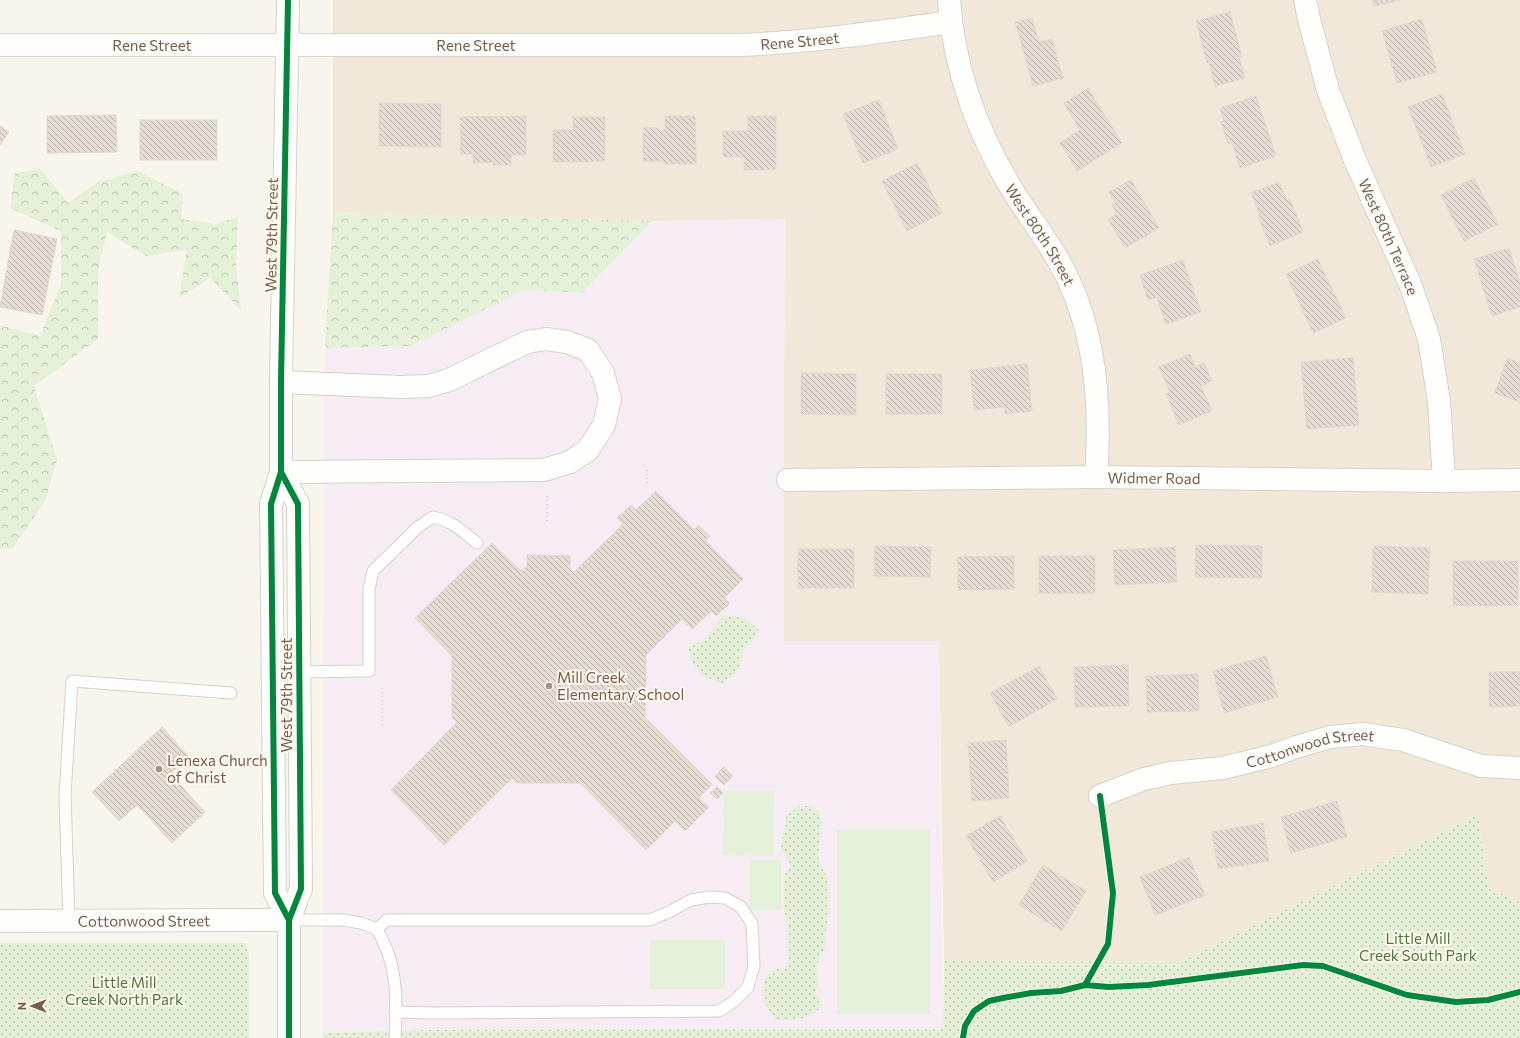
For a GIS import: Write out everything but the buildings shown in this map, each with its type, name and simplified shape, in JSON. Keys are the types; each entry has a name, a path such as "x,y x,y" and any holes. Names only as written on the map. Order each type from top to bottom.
{"street":[{"name":"West 79th Street","path":"288,0 280,382 281,472 271,504 274,672 275,893 289,920"},
{"name":"West 80th Street","path":"949,0 950,22 955,49 968,97 992,156 1059,260 1078,304 1089,341 1098,395 1099,441 1096,477"},
{"name":"West 80th Terrace","path":"1305,0 1328,90 1355,160 1412,286 1429,339 1439,401 1444,481"},
{"name":"Rene Street","path":"0,45 741,45 787,43 950,22"},
{"path":"280,382 400,387 429,386 449,380 527,342 546,339 567,342 588,350 603,373 610,399 604,425 588,450 570,462 544,470 281,472"},
{"name":"West 79th Street","path":"281,472 298,504 301,890 289,920 289,1038"},
{"name":"Widmer Road","path":"788,480 1096,477 1444,481 1520,480"},
{"name":"Cottonwood Street","path":"1100,796 1144,779 1171,773 1223,768 1272,756 1330,736 1363,734 1403,740 1481,766 1520,768"},
{"name":"Cottonwood Street","path":"0,921 289,920"}],"lane":[{"path":"299,672 369,671 369,589 373,570 418,527 433,518 442,519 452,523 476,543"},
{"path":"69,921 65,795 72,681 231,693"},
{"path":"377,929 387,920 649,920 669,912 691,900 709,897 726,898 741,907 752,924 754,966 748,988 733,1002 719,1011 395,1012"},
{"path":"289,920 343,920 361,923 377,929 394,973 395,1038"}],"path":[{"path":"648,470 648,483"},
{"path":"547,490 547,521"},
{"path":"382,688 382,725"}],"shaded area":[{"path":"333,0 1520,0 1520,901 1489,889 1478,815 1180,962 944,961 939,641 784,641 785,219 652,221 333,213"},
{"path":"786,219 784,375 784,641 939,641 943,1029 427,1030 323,1033 325,348 411,346 524,290 582,293 652,221"}],"green space":[{"path":"40,169 68,203 96,183 137,171 183,194 181,219 216,224 238,217 236,264 241,310 210,278 179,298 187,250 146,256 107,232 98,270 98,339 34,386 57,460 45,501 13,548 0,549 0,325 40,336 61,284 61,231 10,208 15,173"},
{"path":"333,213 652,221 582,293 524,290 411,346 325,348"},
{"path":"725,615 744,618 758,629 759,634 741,653 740,666 733,676 723,683 700,675 691,660 688,647 703,640"},
{"path":"724,791 774,791 773,856 723,855"},
{"path":"799,806 808,806 819,811 822,824 818,857 828,879 829,912 825,948 816,967 818,984 815,993 821,999 821,1007 811,1015 800,1019 775,1020 764,1002 763,983 767,975 774,969 786,968 788,960 787,923 784,916 784,875 790,868 788,860 781,849 783,831 786,826 786,816"},
{"name":"Little Mill Creek South Park","path":"1478,815 1489,889 1520,901 1520,1038 324,1038 323,1033 427,1030 943,1029 944,961 1180,962"},
{"path":"837,830 930,830 930,1014 837,1014"},
{"path":"750,860 781,860 781,910 750,910"},
{"path":"650,940 725,940 725,989 650,989"},
{"name":"Little Mill Creek North Park","path":"0,943 246,943 249,957 249,1038 0,1038"}],"cycle path":[{"path":"288,0 281,382 281,472 271,504 275,893 289,920"},
{"path":"281,472 298,504 301,889 289,920 289,1038"},
{"path":"1085,985 1108,944 1113,893 1100,796"},
{"path":"963,1038 965,1026 974,1011 989,1001 1031,993 1061,991 1085,985 1109,987 1148,985 1303,965 1323,966 1407,995 1456,1002 1488,1000 1520,992"}],"place":[{"name":"Mill Creek Elementary School","path":"549,686"},
{"name":"Lenexa Church of Christ","path":"159,769"}]}
